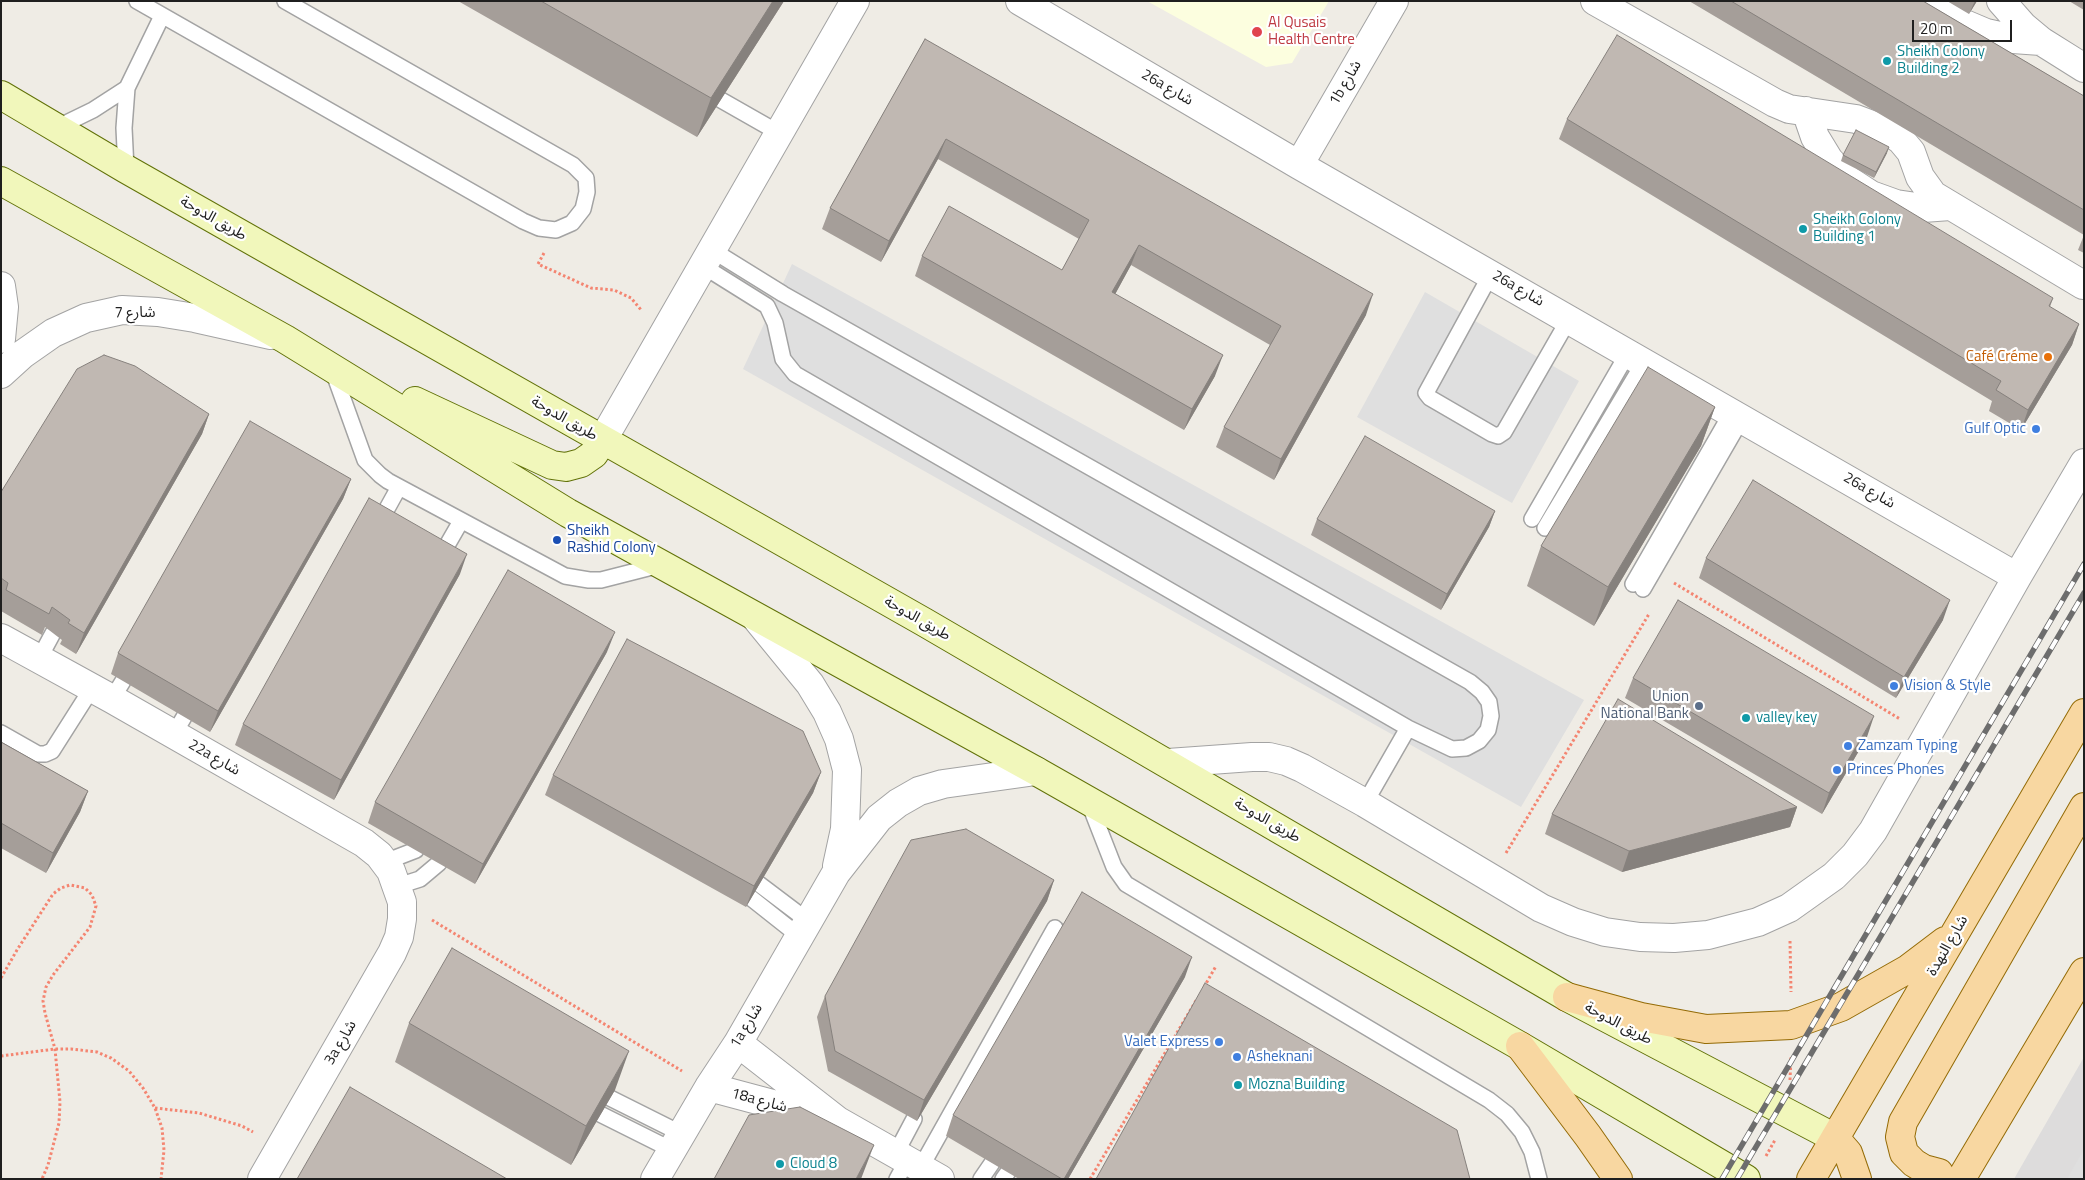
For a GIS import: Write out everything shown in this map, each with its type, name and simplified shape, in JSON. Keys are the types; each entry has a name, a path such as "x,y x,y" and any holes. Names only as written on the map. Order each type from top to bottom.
{"main road":[{"name":"طريق الدوحة","path":"1,95 126,169 602,441 924,622 1567,997 1835,1138"},
{"path":"1,181 285,338 568,513 1036,771 1520,1046 1746,1179"},
{"path":"285,338 552,465 566,467 581,463 594,454 602,441"},
{"name":"شارع النهدة","path":"1811,1179 2084,713"},
{"path":"2084,807 1903,1122 1900,1137 1904,1153 1914,1163 1943,1177 1977,1151 2084,972"},
{"path":"1567,997 1641,1017 1706,1029 1791,1025 1841,1008 1908,969 1956,932"},
{"path":"1520,1046 1618,1179"},
{"path":"1835,1138 1848,1153 1857,1179"}],"street":[{"path":"602,441 856,1"},
{"name":"26a شارع","path":"1020,1 1299,165 2017,577"},
{"name":"1b شارع","path":"1299,165 1394,1"},
{"path":"1594,1 1762,97 1789,109 1856,119 1888,131 1911,152 1926,187 1933,195 2082,285"},
{"path":"1930,1 1960,22 1986,33 2013,39 2041,41"},
{"path":"2001,1 2023,26 2041,41 2084,68"},
{"path":"1806,111 1815,137 1829,160 1848,180 1871,195 1896,204 1923,208 1950,206"},
{"path":"1,286 4,307 1,339"},
{"name":"شارع 7","path":"1,374 23,354 53,332 86,318 122,310 158,312 195,318 285,338"},
{"path":"1168,763 1252,756 1286,761 1365,803 1541,908 1573,922 1606,932 1640,937 1674,938 1708,935 1758,922 1789,908 1834,876 1855,855 1873,831 2084,463"},
{"name":"1a شارع","path":"756,618 810,684 828,712 840,739 847,770 845,829 836,873"},
{"name":"22a شارع","path":"1,638 39,659 109,689 179,725 379,855 385,862 400,894"},
{"name":"1a شارع","path":"655,1179 709,1087 738,1043 836,873 879,818 898,803 919,791 943,784 1036,771"},
{"name":"3a شارع","path":"262,1179 392,953 399,937 402,919 400,894"},
{"name":"18a شارع","path":"738,1043 838,1121 912,1167"},
{"name":"18a شارع","path":"709,1087 838,1121"}],"lane":[{"path":"137,1 523,221 539,228 556,230 572,223 583,209 588,192 586,178 573,165 285,1"},
{"path":"126,169 124,128 127,88 162,16"},
{"path":"56,128 93,110 127,88"},
{"path":"721,100 779,133"},
{"path":"708,258 783,294 1470,682 1482,692 1489,702 1491,716 1488,730 1479,741 1466,748 1452,749 1408,728 795,374 783,359 772,313 708,258"},
{"path":"1491,274 1426,393 1430,398 1492,434 1498,436 1504,432 1569,319"},
{"path":"772,313 783,294"},
{"path":"1532,519 1636,358"},
{"path":"1545,528 1636,358"},
{"path":"332,367 366,460 380,475 399,487 565,576 577,579 601,580 660,565"},
{"path":"1638,586 1737,415"},
{"path":"377,528 399,487"},
{"path":"438,562 462,521"},
{"path":"39,659 53,633"},
{"path":"1,733 38,754 45,754 57,746 109,689"},
{"path":"1365,803 1408,728"},
{"path":"1089,802 1114,867 1126,884 1489,1100 1507,1114 1522,1132 1532,1152 1539,1179"},
{"path":"385,862 416,850"},
{"path":"400,894 439,863"},
{"path":"759,884 804,929"},
{"path":"751,898 804,929"},
{"path":"912,1167 1055,928"},
{"path":"610,1098 677,1142"},
{"path":"600,1114 677,1142"},
{"path":"912,1167 914,1119"},
{"path":"981,1179 992,1163"}],"path":[{"path":"556,230 538,264 591,288 614,290 631,298 643,313 660,341"},
{"path":"1669,580 1927,735"},
{"path":"1491,878 1654,606"},
{"path":"1,978 53,894 61,888 70,885 85,888 92,895 96,906 90,927 46,987 43,1001 44,1013 55,1049 60,1102 59,1123 48,1165 42,1179"},
{"path":"400,894 709,1087"},
{"path":"1203,988 1228,946"},
{"path":"1090,1179 1198,996"},
{"path":"1,1056 55,1049 97,1052 111,1058 129,1072 144,1088 154,1108 162,1128 164,1150 161,1179"},
{"path":"154,1108 199,1113 242,1126 280,1147"}],"shaded area":[{"name":"Al Qusais Health Centre","path":"1147,1 1329,1 1292,63 1266,67"},
{"path":"792,264 1584,700 1521,807 743,369"},
{"path":"1425,292 1579,381 1512,503 1357,417"},
{"path":"2084,1057 2084,1179 2014,1179"},
{"path":"2084,1149 2084,1179 2067,1179"}],"building":[{"path":"541,1 773,1 711,98"},
{"name":"Sheikh Colony Building 2","path":"1731,1 1923,1 2084,96 2084,210"},
{"name":"Sheikh Colony Building 1","path":"1617,35 2053,298 2049,306 2079,324 2028,410 1996,390 2001,381 1567,119"},
{"path":"925,39 1373,294 1281,459 1224,427 1281,326 1139,245 1112,292 1223,355 1192,409 922,256 949,206 1062,270 1089,220 946,139 889,241 830,208"},
{"path":"1856,130 1889,147 1876,172 1843,155"},
{"path":"104,355 135,366 209,414 84,633 68,623 70,620 52,607 49,614 6,590 8,583 1,578 1,492 77,369"},
{"path":"1648,367 1715,407 1608,587 1541,546"},
{"path":"250,421 351,479 218,711 118,653"},
{"path":"1365,436 1495,511 1447,594 1317,519"},
{"path":"1753,480 1950,600 1904,677 1706,558"},
{"path":"369,498 467,554 341,780 243,724"},
{"path":"508,570 615,632 483,864 375,802"},
{"name":"valley key","path":"1678,600 1874,716 1829,793 1633,678"},
{"path":"627,639 803,731 821,772 754,886 553,775"},
{"path":"1618,699 1797,807 1629,851 1552,814"},
{"path":"1,742 88,791 53,853 1,823"},
{"path":"966,829 1054,880 924,1100 835,1051 825,996 911,840"},
{"path":"1082,892 1192,957 1064,1179 1062,1179 953,1115"},
{"path":"452,948 629,1051 586,1126 409,1023"},
{"name":"Mozna Building","path":"1205,983 1457,1130 1470,1179 1096,1179"},
{"path":"350,1087 507,1179 297,1179"},
{"path":"800,1107 874,1145 856,1179 714,1179 749,1115"}],"railway":[{"path":"1722,1179 2084,564"},
{"path":"1737,1179 2084,593"}],"place":[{"name":"Al Qusais Health Centre","path":"1257,32"},
{"name":"Sheikh Colony Building 2","path":"1887,61"},
{"name":"Sheikh Colony Building 1","path":"1803,229"},
{"name":"Café Créme","path":"2048,357"},
{"name":"Gulf Optic","path":"2036,429"},
{"name":"Sheikh Rashid Colony","path":"557,540"},
{"name":"Vision & Style","path":"1894,686"},
{"name":"Union National Bank","path":"1699,706"},
{"name":"valley key","path":"1746,718"},
{"name":"Zamzam Typing","path":"1848,746"},
{"name":"Princes Phones","path":"1837,770"},
{"name":"Valet Express","path":"1219,1042"},
{"name":"Asheknani","path":"1237,1057"},
{"name":"Mozna Building","path":"1238,1085"},
{"name":"Cloud 8","path":"780,1164"}]}
